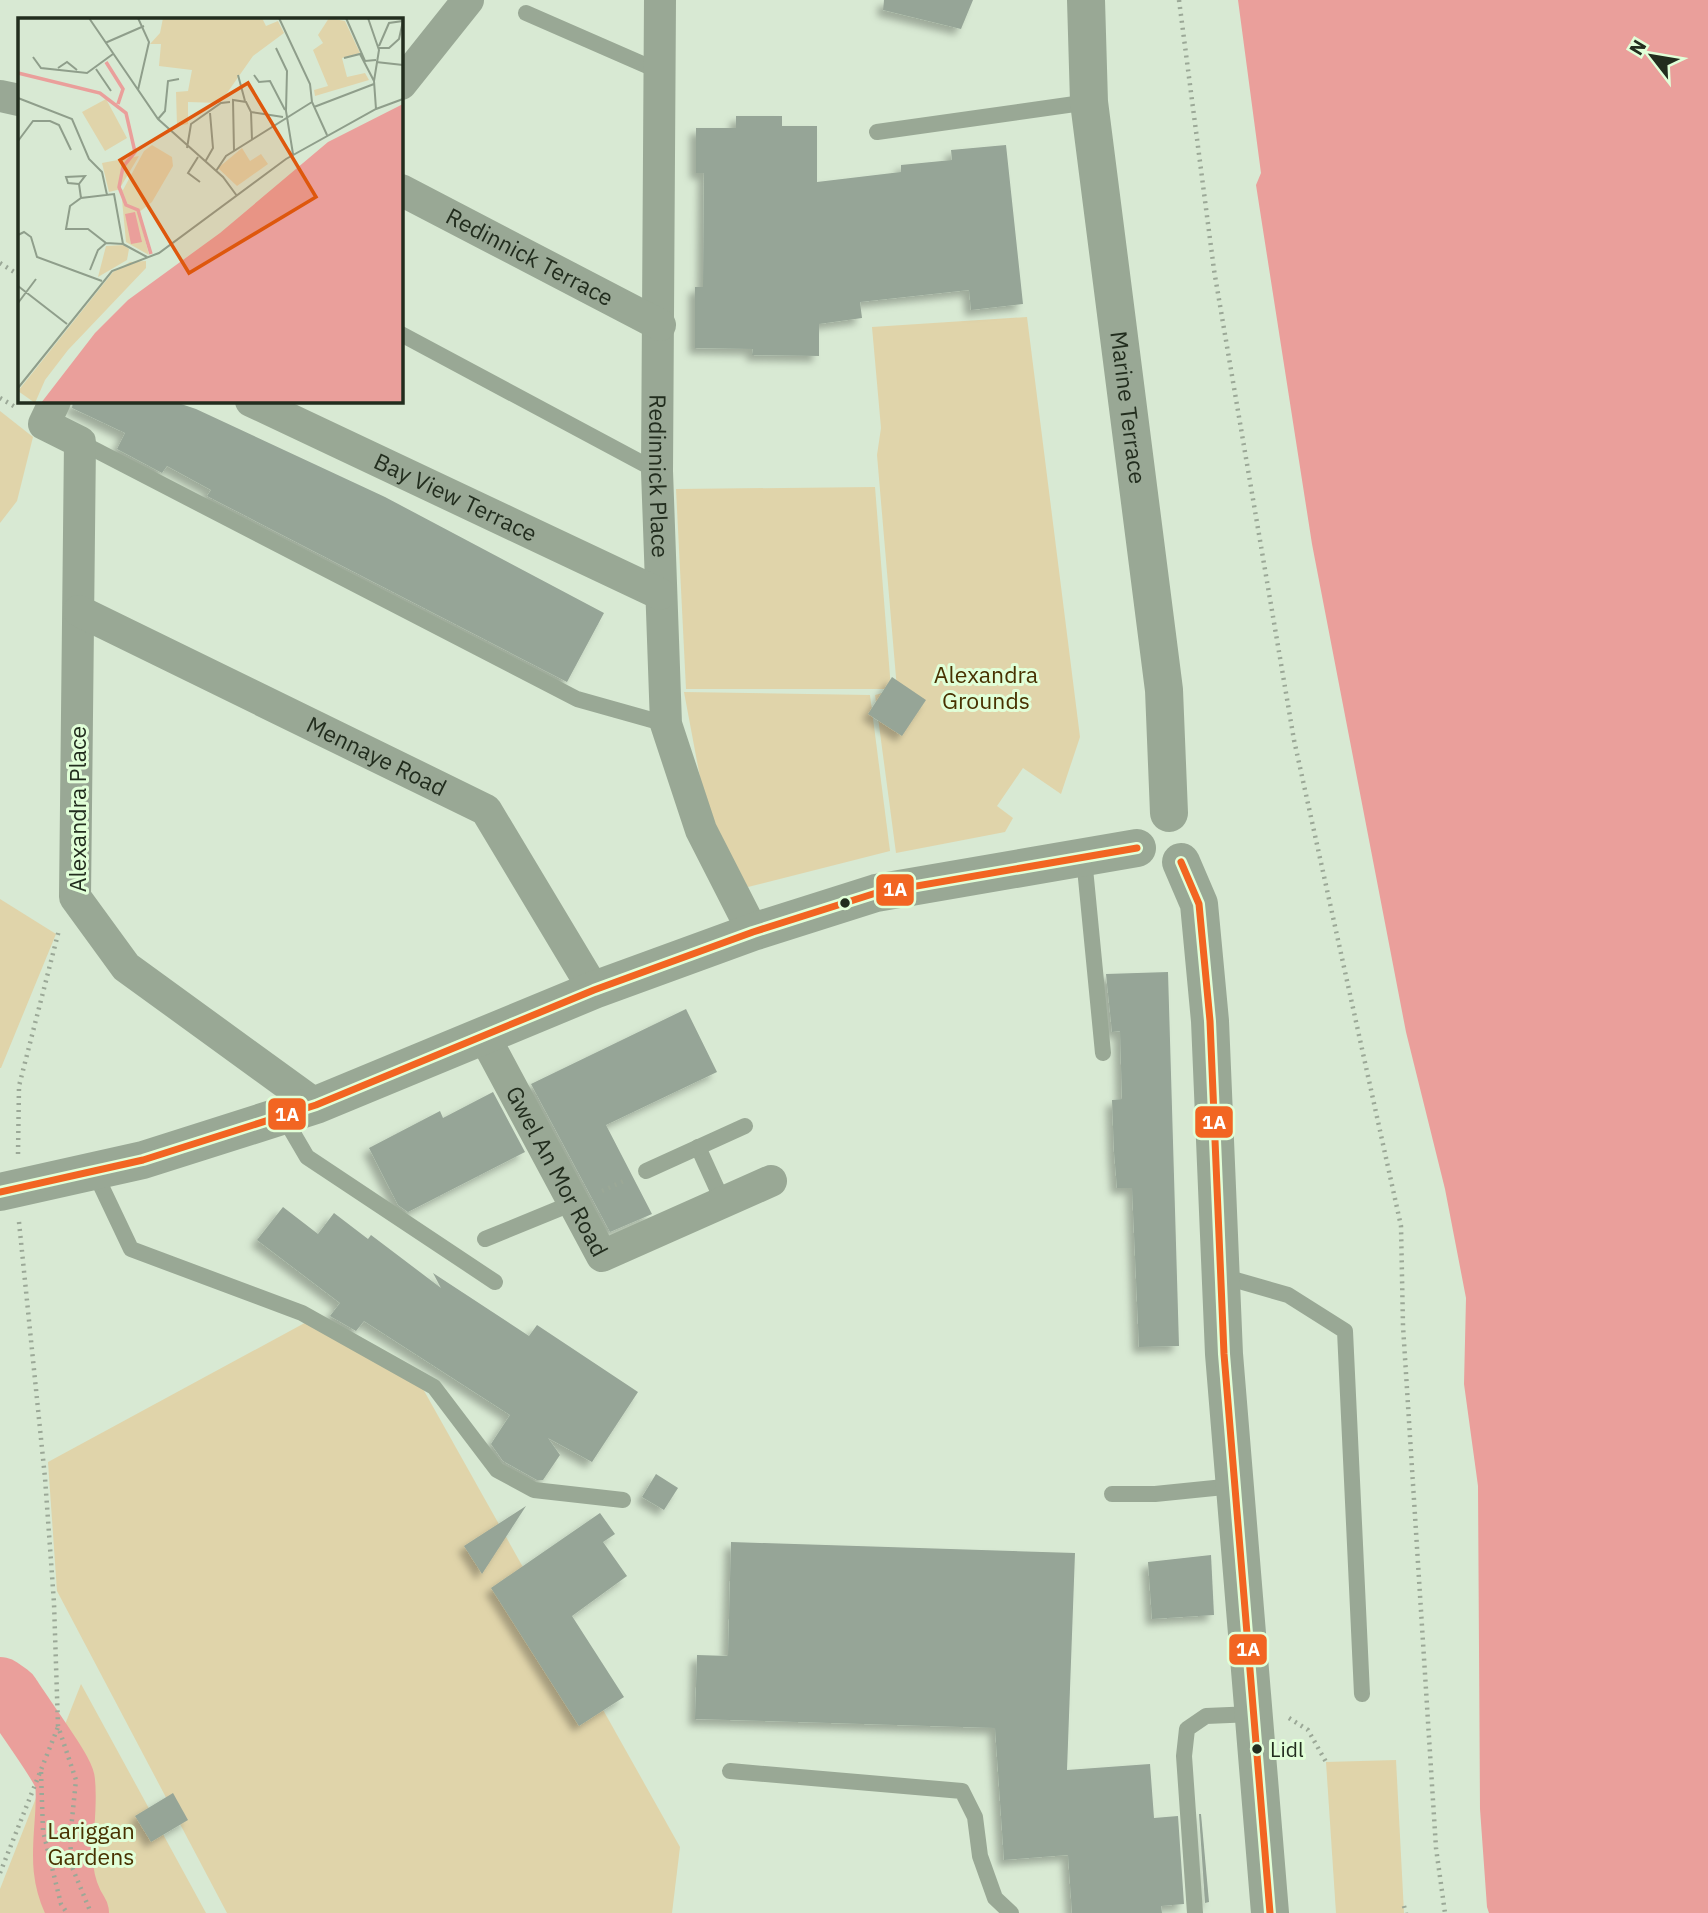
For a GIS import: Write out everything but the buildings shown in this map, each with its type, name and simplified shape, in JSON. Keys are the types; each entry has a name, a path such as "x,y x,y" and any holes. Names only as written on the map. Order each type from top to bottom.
{"street":[{"path":"402,83 468,0"},
{"name":"Redinnick Place","path":"660,0 657,471 666,724 701,830 753,932"},
{"name":"Marine Terrace","path":"1086,0 1089,102 1164,690 1169,813"},
{"path":"0,96 18,100"},
{"name":"Redinnick Terrace","path":"402,191 660,325"},
{"name":"Bay View Terrace","path":"253,402 660,594"},
{"path":"50,412 80,442"},
{"name":"Alexandra Place","path":"80,442 75,898 126,967 299,1110"},
{"name":"Mennaye Road","path":"79,611 486,810 594,990"},
{"path":"1158,813 1180,817 1191,831 1191,848 1181,862 1173,867 1158,868 1145,861 1137,848 1137,832 1144,820 1158,813"},
{"path":"9,1191 143,1160 299,1110 594,990 753,932 876,893 1137,848"},
{"path":"1181,862 1199,904 1210,1021 1224,1353 1270,1913"},
{"name":"Gwel An Mor Road","path":"483,1034 601,1256 771,1181"}],"lane":[{"path":"526,13 661,72"},
{"path":"877,132 1089,102"},
{"path":"402,335 657,471"},
{"path":"80,442 577,699 666,724"},
{"path":"1084,858 1103,1053"},
{"path":"299,1110 307,1157 495,1282"},
{"path":"646,1171 745,1126"},
{"path":"698,1147 723,1202"},
{"path":"94,1171 131,1249 302,1314 434,1387 497,1470 534,1489 622,1500"},
{"path":"485,1239 573,1203"},
{"path":"1222,1276 1288,1295 1345,1331 1362,1694"},
{"path":"1112,1494 1155,1494 1234,1486"},
{"path":"1195,1913 1184,1756 1187,1729 1206,1716 1253,1714"},
{"path":"730,1771 961,1791 975,1817 980,1856 995,1898 1011,1913"}],"path":[{"path":"1179,0 1214,270 1294,740 1401,1226 1403,1326 1436,1848 1445,1913"},
{"path":"0,263 18,274"},
{"path":"75,898 56,934 19,1086 9,1191 20,1254 46,1492 58,1727 76,1780 70,1839 72,1867 91,1913"},
{"path":"573,1203 646,1171"},
{"path":"1253,1714 1291,1718 1308,1730 1326,1762"},
{"path":"0,1872 58,1727"},
{"path":"41,1768 43,1831 61,1904 67,1913"},
{"path":"1404,1906 1406,1913"}],"green space":[{"name":"Alexandra Grounds","path":"1027,317 1080,737 1061,794 1023,768 997,806 1013,818 1005,832 896,853 875,695 897,689 877,455 881,428 872,327"},
{"path":"0,411 33,437 17,501 0,523"},
{"path":"875,487 891,689 686,689 676,489"},
{"path":"684,692 870,695 890,851 748,887 709,825"},
{"path":"0,899 56,934 1,1068 0,1068"},
{"path":"312,1319 418,1380 680,1847 672,1913 227,1913 57,1591 48,1462"},
{"name":"Lariggan Gardens","path":"81,1684 206,1913 0,1913 0,1889"},
{"path":"1396,1760 1404,1913 1336,1913 1326,1762"}],"shaded area":[{"path":"1238,0 1708,0 1708,1913 1489,1913 1487,1907 1480,1809 1478,1486 1464,1384 1466,1298 1445,1189 1406,1032 1312,544 1256,185 1261,173"}],"waterway":[{"path":"0,1687 10,1694 63,1775 66,1798 63,1863 70,1896 79,1913"}],"transit line":[{"name":"1A","path":"0,1192 143,1160 316,1105 594,990 753,932 876,893 1137,848"},
{"name":"1A","path":"1181,862 1199,904 1210,1021 1224,1354 1270,1913"}],"place":[{"name":"Lidl","path":"1257,1749"}]}
